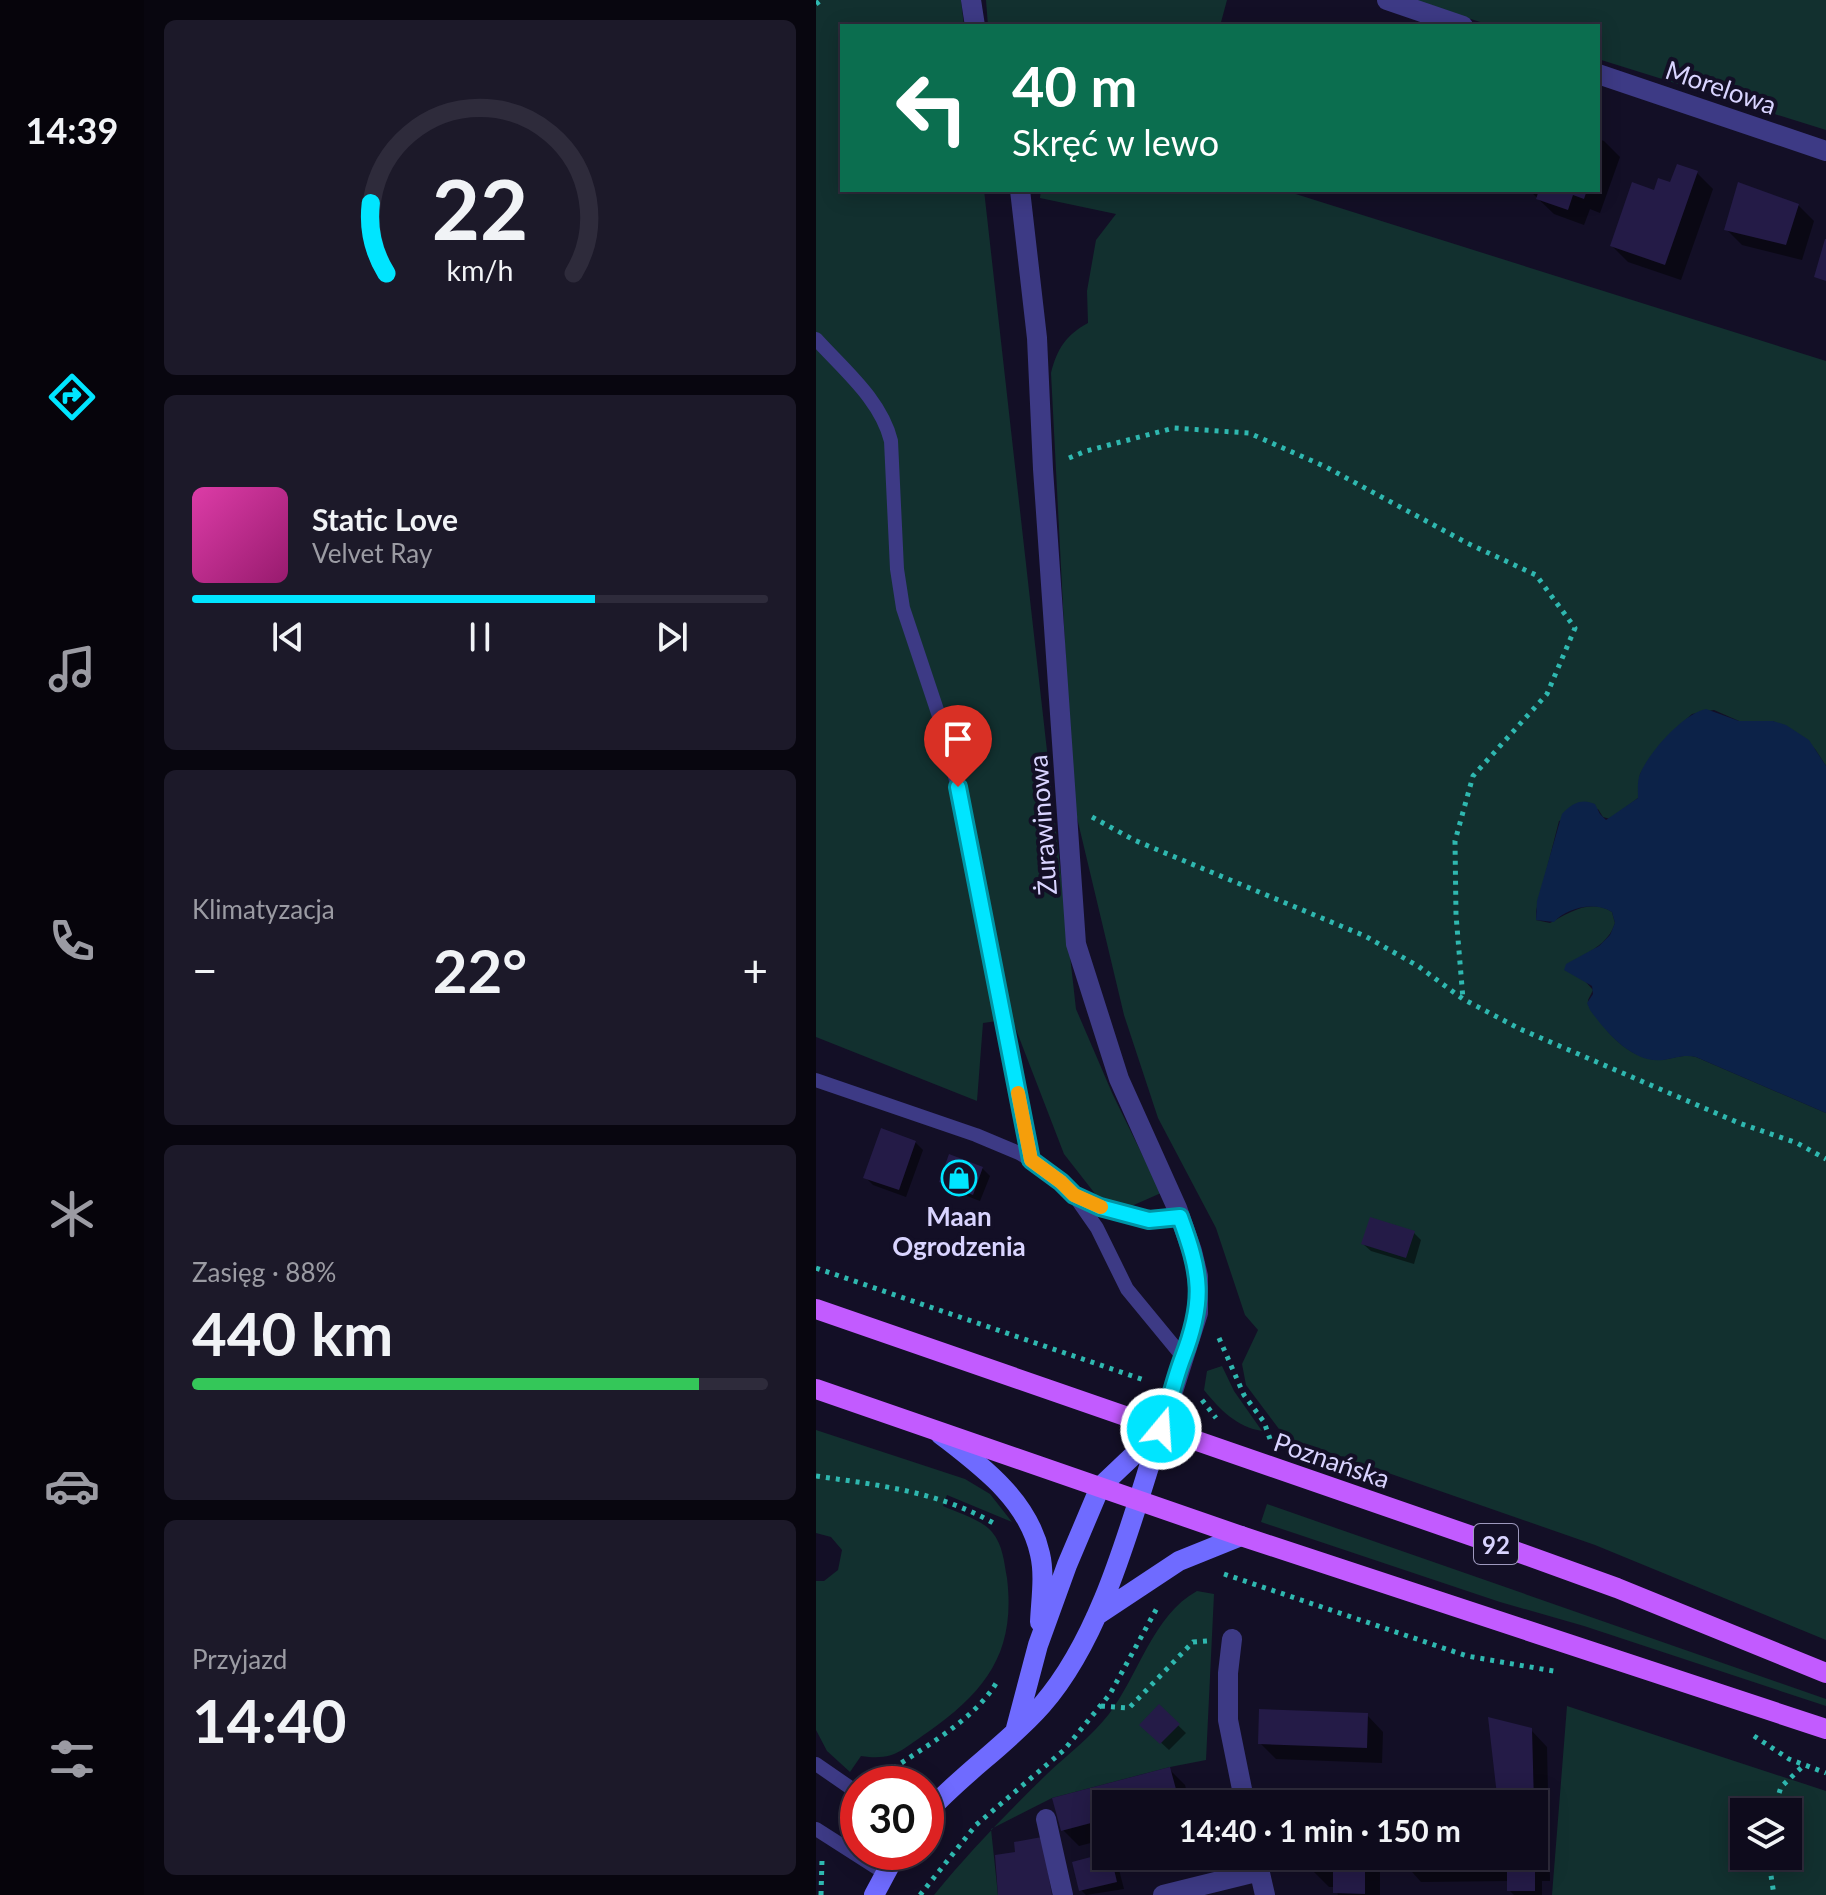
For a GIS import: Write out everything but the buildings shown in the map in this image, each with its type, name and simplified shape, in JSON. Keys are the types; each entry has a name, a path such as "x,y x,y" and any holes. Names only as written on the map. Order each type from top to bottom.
{"main road":[{"name":"Poznańska","path":"816,1309 1603,1583 1826,1673"},
{"path":"816,1389 1241,1536 1826,1729"}],"street":[{"path":"971,0 975,24"},
{"path":"1387,0 1457,24"},
{"name":"Morelowa","path":"1600,75 1826,151"},
{"name":"Żurawinowa","path":"1020,192 1037,338 1043,469 1076,944 1119,1079 1192,1251 1199,1293 1198,1313 1161,1429"},
{"path":"1014,1735 1038,1645 1100,1487 1161,1429"},
{"path":"944,1796 1014,1735 1064,1676 1096,1616 1161,1429"},
{"path":"935,1430 995,1476 1024,1513 1040,1554 1038,1645"},
{"path":"1096,1616 1179,1561 1241,1536"},
{"path":"1232,1639 1228,1720 1242,1790"},
{"path":"1046,1819 1063,1895"},
{"path":"874,1895 887,1870"},
{"path":"1163,1895 1240,1870"},
{"path":"1259,1870 1265,1895"}],"lane":[{"path":"816,339 879,409 888,426 897,569 903,608 938,713 964,810 1031,1160"},
{"path":"816,1080 976,1135 1031,1160 1061,1182 1097,1228 1127,1289 1183,1357"},
{"path":"1074,1195 1134,1217 1149,1220 1180,1217"},
{"path":"816,1764 840,1781"},
{"path":"816,1829 885,1873"}],"path":[{"path":"816,4 821,0"},
{"path":"1043,469 1086,451 1174,428 1249,433 1326,467 1467,543 1536,575 1575,628 1547,694 1473,776 1455,841 1456,915 1463,999"},
{"path":"1067,803 1134,840 1365,936 1418,966 1463,999 1520,1029 1739,1123 1797,1143 1826,1159"},
{"path":"816,1268 1147,1381"},
{"path":"1218,1337 1244,1395 1264,1422 1272,1444"},
{"path":"816,1476 888,1486 946,1501 1000,1528"},
{"path":"1228,1574 1452,1652 1570,1674"},
{"path":"920,1895 976,1825 1064,1750 1110,1694 1160,1601"},
{"path":"1100,1706 1129,1708 1193,1642 1232,1639"},
{"path":"896,1766 969,1713 984,1700 1000,1677"},
{"path":"1744,1730 1789,1759 1826,1773"},
{"path":"1777,1798 1781,1787 1804,1765"},
{"path":"821,1895 822,1861"},
{"path":"1770,1870 1774,1895"}],"green space":[{"path":"816,0 961,0 964,24 840,24 840,192 984,192 1076,1009 1113,1095 1161,1193 1127,1208 1096,1195 1064,1154 1012,1019 983,1023 977,1101 816,1037"},
{"path":"986,0 1227,0 1221,24 988,24"},
{"path":"1410,0 1826,0 1826,130 1600,60 1600,24 1487,24"},
{"path":"1041,192 1289,192 1826,361 1826,766 1815,749 1773,721 1739,721 1714,710 1692,714 1650,758 1640,774 1638,798 1610,819 1603,817 1598,809 1559,821 1536,920 1550,923 1572,911 1596,906 1612,912 1615,923 1610,934 1583,956 1585,981 1593,990 1588,1000 1593,1010 1607,1030 1625,1047 1636,1054 1658,1060 1696,1057 1826,1113 1826,1640 1595,1545 1285,1437 1246,1385 1242,1364 1258,1330 1245,1315 1216,1228 1158,1118 1124,1015 1073,801 1051,373 1064,344 1074,332 1088,323 1087,291 1096,240 1116,214 1040,198"},
{"path":"1222,1366 1234,1391 1262,1431 1245,1426 1230,1416 1204,1390 1207,1371"},
{"path":"816,1430 965,1479 990,1494 1012,1522 947,1495 943,1506 987,1527 1001,1548 1009,1604 1001,1648 981,1685 948,1717 897,1753 882,1757 861,1756 854,1766 843,1766 827,1751 816,1730 816,1581 824,1581 838,1570 842,1550 831,1537 816,1533"},
{"path":"1267,1504 1826,1699 1826,1706 1261,1522"},
{"path":"1197,1591 1214,1594 1206,1760 1052,1798 994,1828 1109,1714 1157,1630 1169,1615"},
{"path":"1567,1706 1826,1791 1826,1895 1552,1895"},
{"path":"991,1830 998,1895 934,1895 961,1863"}],"water":[{"path":"1706,709 1739,721 1773,721 1786,725 1809,740 1826,766 1826,1113 1696,1057 1652,1060 1631,1052 1612,1037 1590,1010 1587,1003 1593,994 1592,986 1564,970 1566,964 1599,946 1610,935 1615,923 1612,912 1589,907 1573,910 1554,922 1536,920 1537,901 1562,814 1573,804 1586,801 1595,804 1606,820 1638,798 1639,777 1651,755 1678,726"}],"slow traffic":[{"path":"1018,1093 1031,1160 1074,1195 1101,1207"}],"place":[{"name":"Maan Ogrodzenia","path":"959,1178"}],"route":[{"path":"958,787 1031,1160 1074,1195 1100,1207 1149,1220 1180,1217 1192,1251 1198,1276 1198,1313 1161,1429"}]}
